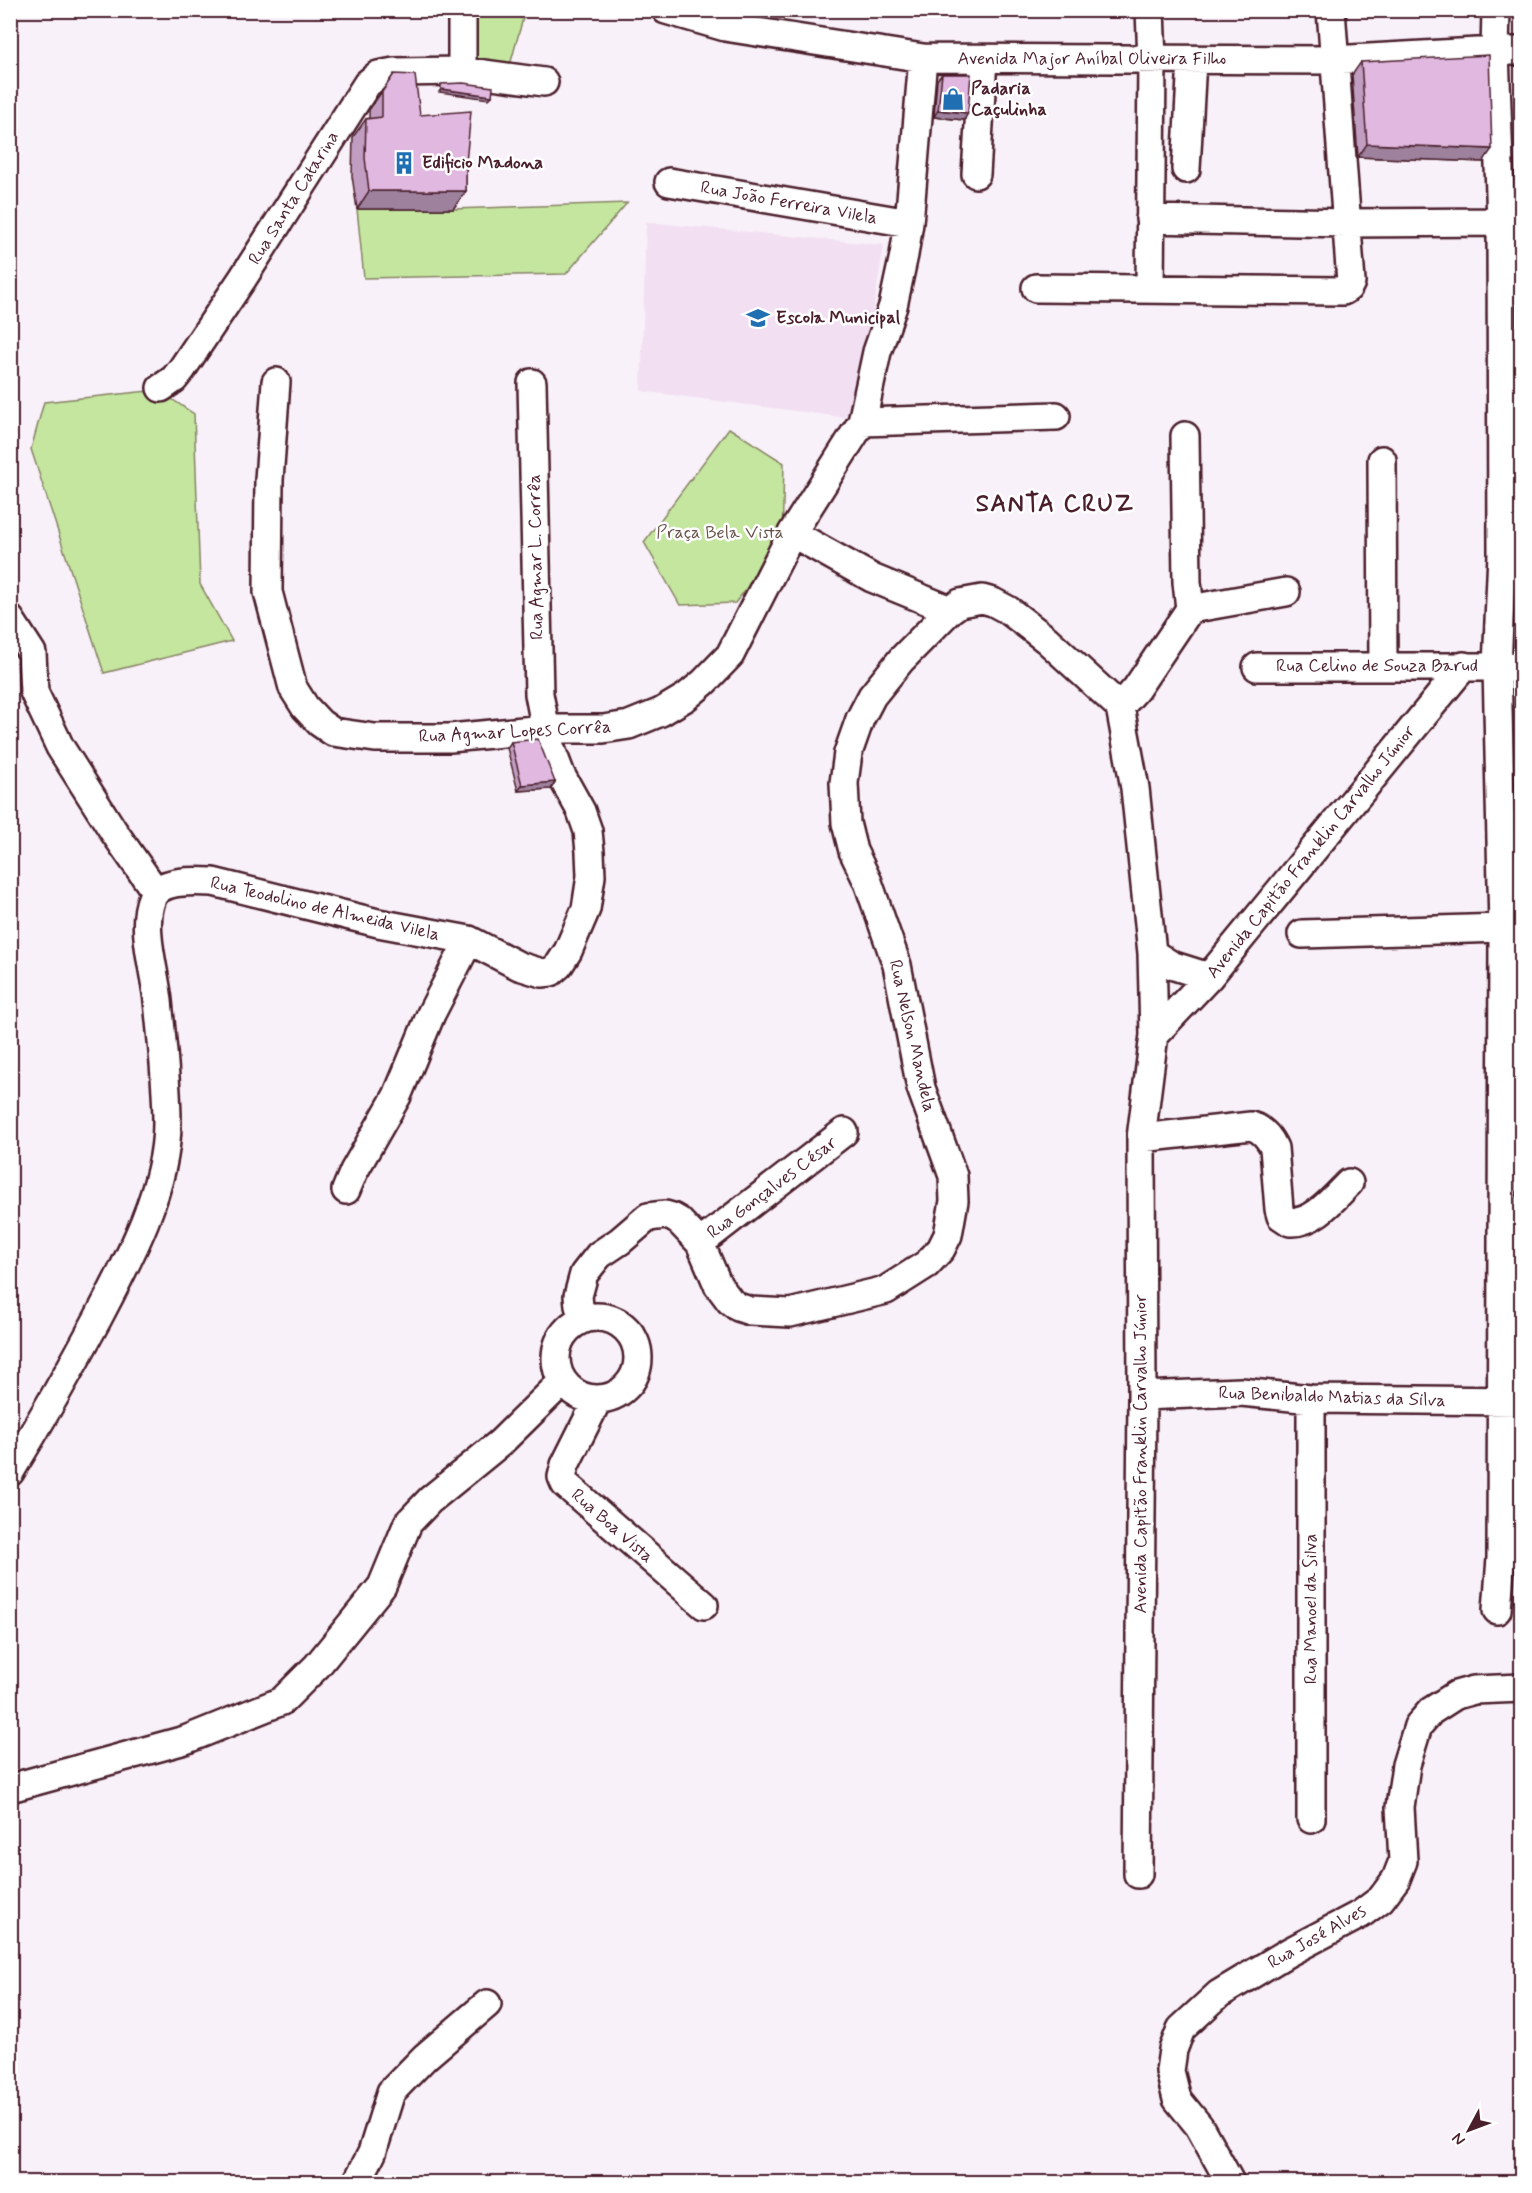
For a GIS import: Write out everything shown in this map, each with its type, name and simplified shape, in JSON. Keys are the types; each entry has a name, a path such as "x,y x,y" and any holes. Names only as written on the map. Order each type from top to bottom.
{"street":[{"path":"462,10 462,71"},
{"name":"Avenida Major Aníbal Oliveira Filho","path":"666,10 725,27 923,58 1333,60 1521,51"},
{"path":"1150,10 1152,60 1150,289"},
{"path":"1036,288 1345,290 1350,282 1330,10"},
{"path":"1496,10 1495,51 1501,222 1502,554 1509,666 1503,928 1511,1401 1497,1610"},
{"name":"Rua Agmar Lopes Corrêa","path":"276,382 269,480 268,592 293,688 305,707 320,723 333,732 375,738 450,738 546,729 603,729 629,725 661,712 686,697 730,655 792,533 862,422 877,352 893,306 909,223 923,58"},
{"path":"976,174 983,59"},
{"path":"1186,169 1192,60"},
{"name":"Rua Santa Catarina","path":"161,388 174,379 182,369 243,279 367,84 378,75 394,72 462,71 544,82"},
{"name":"Rua João Ferreira Vilela","path":"669,182 909,223"},
{"path":"1150,219 1346,223 1501,222"},
{"name":"Rua Agmar L. Corrêa","path":"532,383 538,670 539,694 546,729"},
{"path":"862,422 1056,416"},
{"path":"792,533 872,578 947,613 970,600 982,599 993,602 1008,610 1047,639 1120,707 1136,689 1190,609 1187,582 1185,436"},
{"path":"1382,459 1383,667"},
{"path":"1190,609 1286,592"},
{"name":"Rua Nelson Mandela","path":"585,1319 579,1306 578,1296 584,1274 598,1255 620,1241 648,1217 672,1217 700,1243 718,1286 730,1301 750,1311 790,1313 886,1290 927,1264 941,1249 948,1235 954,1201 953,1176 921,1088 897,965 848,832 844,783 848,753 860,719 872,696 901,660 947,613"},
{"path":"10,619 32,653 34,692 60,747 114,832 156,892 152,898 147,920 158,1000 167,1125 161,1170 144,1221 121,1274 61,1387 10,1472"},
{"name":"Avenida Capitão Franklin Carvalho Júnior","path":"1154,1035 1209,977 1464,666"},
{"name":"Rua Celino de Souza Barud","path":"1257,667 1509,666"},
{"name":"Avenida Capitão Franklin Carvalho Júnior","path":"1120,707 1135,788 1152,953 1154,1035 1141,1138 1142,1396 1138,1874"},
{"name":"Rua Teodolino de Almeida Vilela","path":"156,892 161,887 192,881 213,882 378,923 468,940 519,966 542,973 551,972 560,965 568,951 586,909 591,876 588,831 561,775 546,729"},
{"path":"1302,934 1503,928"},
{"name":"Rua Teodolino de Almeida Vilela","path":"346,1190 354,1171 397,1096 431,1014 468,940"},
{"path":"1152,953 1171,965 1209,977"},
{"path":"1141,1138 1251,1126 1258,1128 1270,1139 1274,1148 1279,1209 1281,1216 1290,1222 1303,1220 1318,1212 1349,1183"},
{"name":"Rua Gonçalves César","path":"700,1243 844,1132"},
{"path":"602,1317 618,1323 631,1335 637,1351 636,1369 629,1384 615,1395 598,1399 585,1397 573,1391 563,1381 557,1367 556,1352 561,1337 571,1326 585,1319 602,1317"},
{"path":"10,1788 185,1740 282,1701 317,1666 382,1586 408,1523 430,1500 500,1443 563,1381"},
{"name":"Rua Benibaldo Matias da Silva","path":"1142,1396 1241,1392 1311,1399 1511,1401"},
{"name":"Rua Boa Vista","path":"598,1399 565,1465 562,1477 565,1484 704,1605"},
{"name":"Rua Manoel da Silva","path":"1311,1399 1311,1819"},
{"name":"Rua José Alves","path":"1230,2182 1199,2126 1178,2099 1170,2071 1173,2050 1181,2029 1219,1994 1289,1952 1361,1914 1381,1899 1396,1879 1403,1861 1400,1807 1406,1765 1419,1726 1431,1712 1456,1695 1474,1690 1521,1688"},
{"path":"357,2182 372,2153 391,2092 425,2057 487,2004"}],"shaded area":[{"name":"Escola Municipal","path":"646,222 884,245 856,419 641,391"}],"green space":[{"path":"466,11 525,11 507,76 463,68"},
{"path":"627,203 566,274 364,278 357,209 453,209"},
{"path":"158,390 194,414 200,584 232,641 104,673 31,449 44,402"},
{"name":"Praça Bela Vista","path":"729,428 784,463 782,543 735,603 680,605 644,542"}],"building":[{"path":"1489,55 1492,149 1367,144 1361,62"},
{"path":"394,74 415,75 420,115 471,111 466,191 369,191 365,158 366,119 382,117 382,92"},
{"path":"942,74 971,74 968,113 938,110"},
{"path":"463,83 493,87 492,96 441,89 441,84"},
{"path":"538,739 555,782 522,785 511,742"}],"place":[{"name":"Padaria Caçulinha","path":"953,99"},
{"name":"Edificio Madona","path":"404,163"},
{"name":"Escola Municipal","path":"758,318"}],"district":[{"name":"SANTA CRUZ","path":"1055,504"}]}
